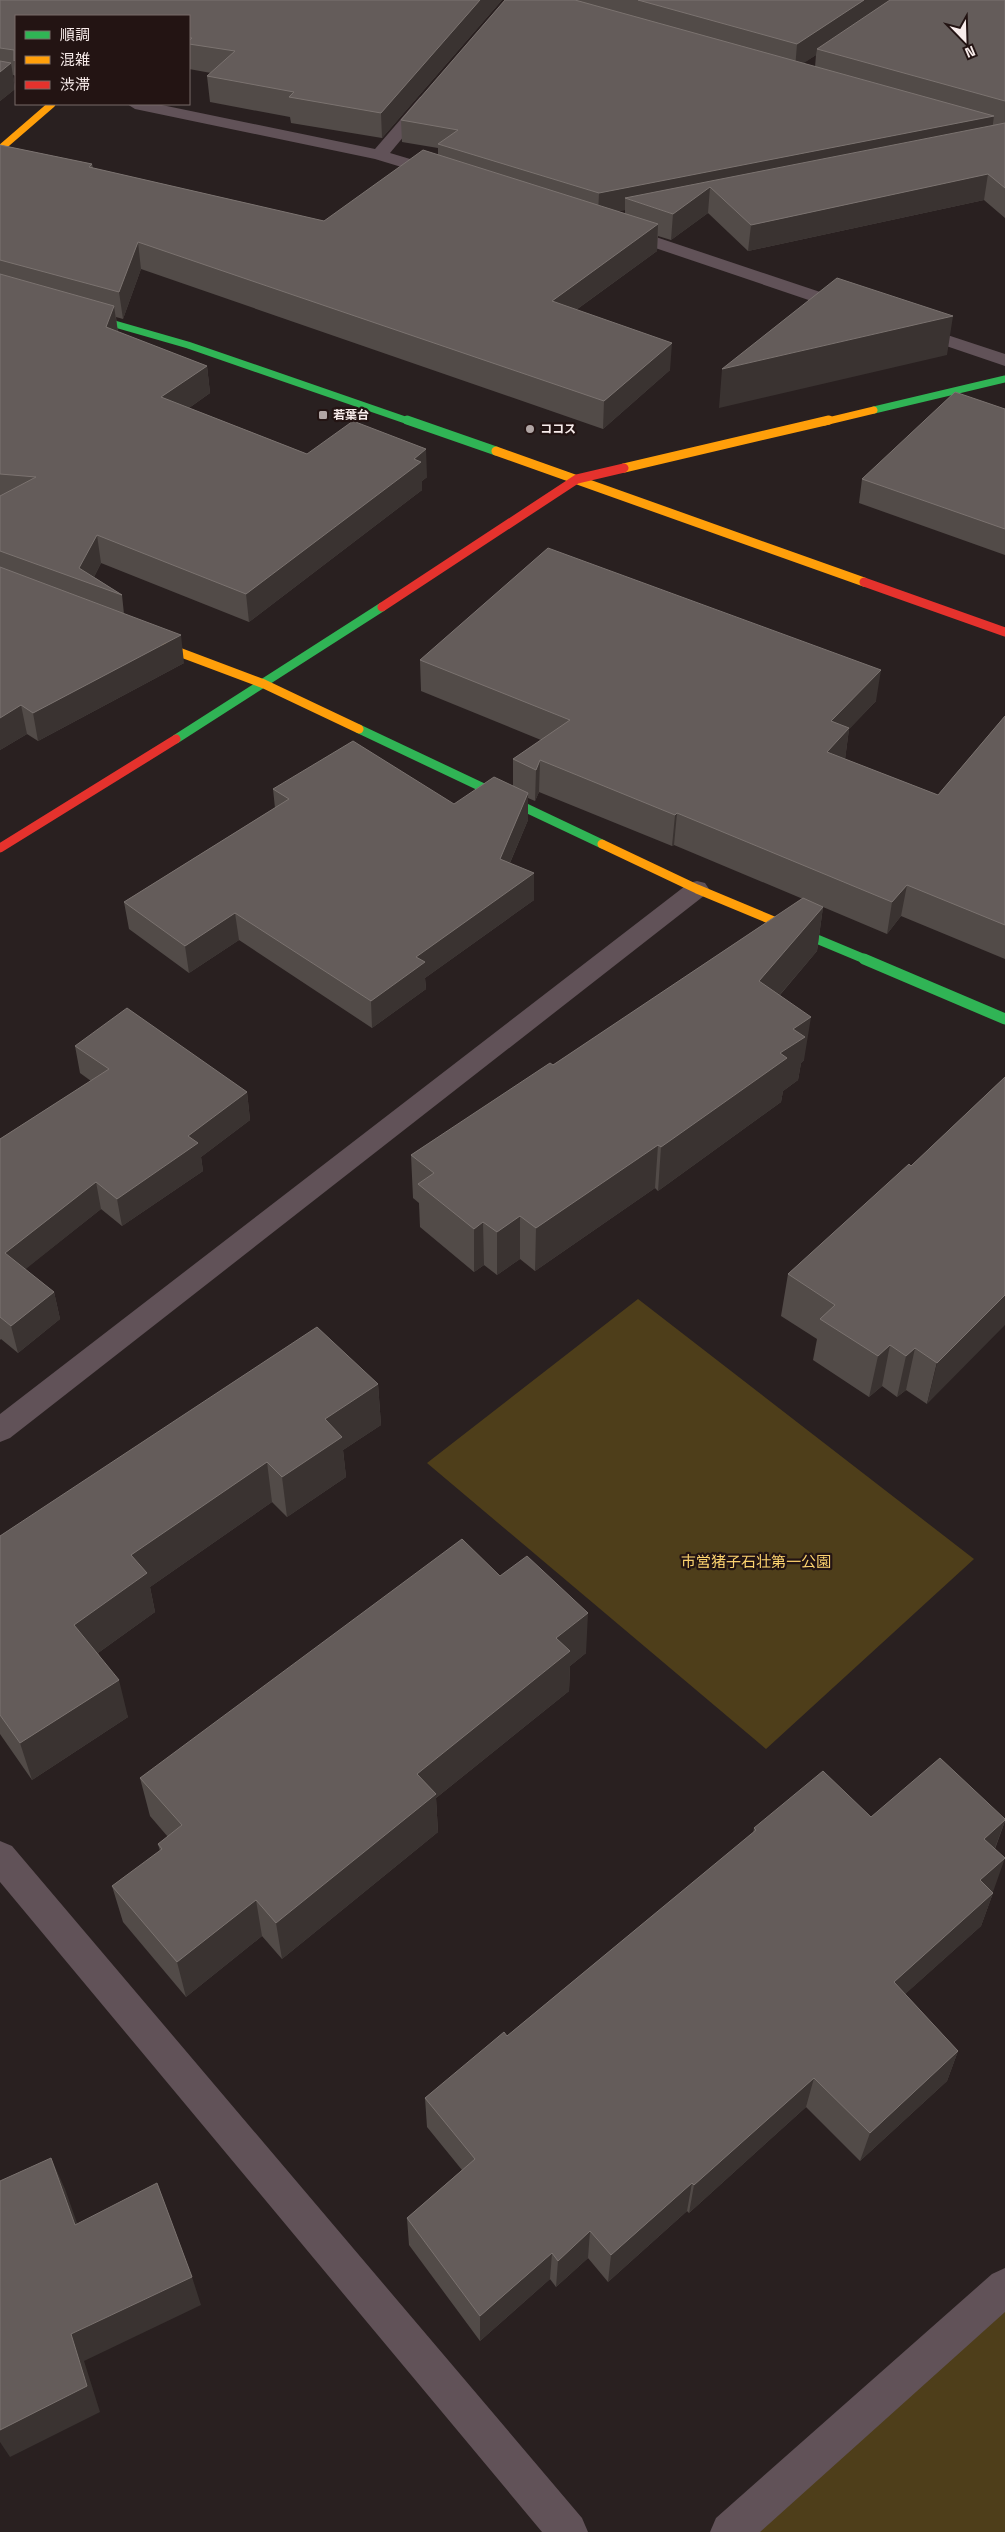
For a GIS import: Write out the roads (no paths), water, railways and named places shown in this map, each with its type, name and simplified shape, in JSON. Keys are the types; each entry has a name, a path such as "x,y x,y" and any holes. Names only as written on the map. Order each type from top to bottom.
{"street":[{"path":"379,155 436,88"},
{"path":"0,149 51,105"},
{"path":"139,105 379,155 455,178"},
{"path":"627,217 608,223 863,312"},
{"path":"66,310 188,344 577,479 1005,632"},
{"path":"901,325 1005,360"},
{"path":"0,848 264,684 577,479 1005,379"},
{"path":"137,636 264,684 697,889 1005,1020"},
{"path":"0,1430 697,889"},
{"path":"0,1857 568,2532"},
{"path":"730,2532 1005,2286"}],"place":[{"name":"若葉台","path":"323,415"},
{"name":"ココス","path":"530,429"}],"park label":[{"name":"市営猪子石壮第一公園","path":"756,1562"}]}
